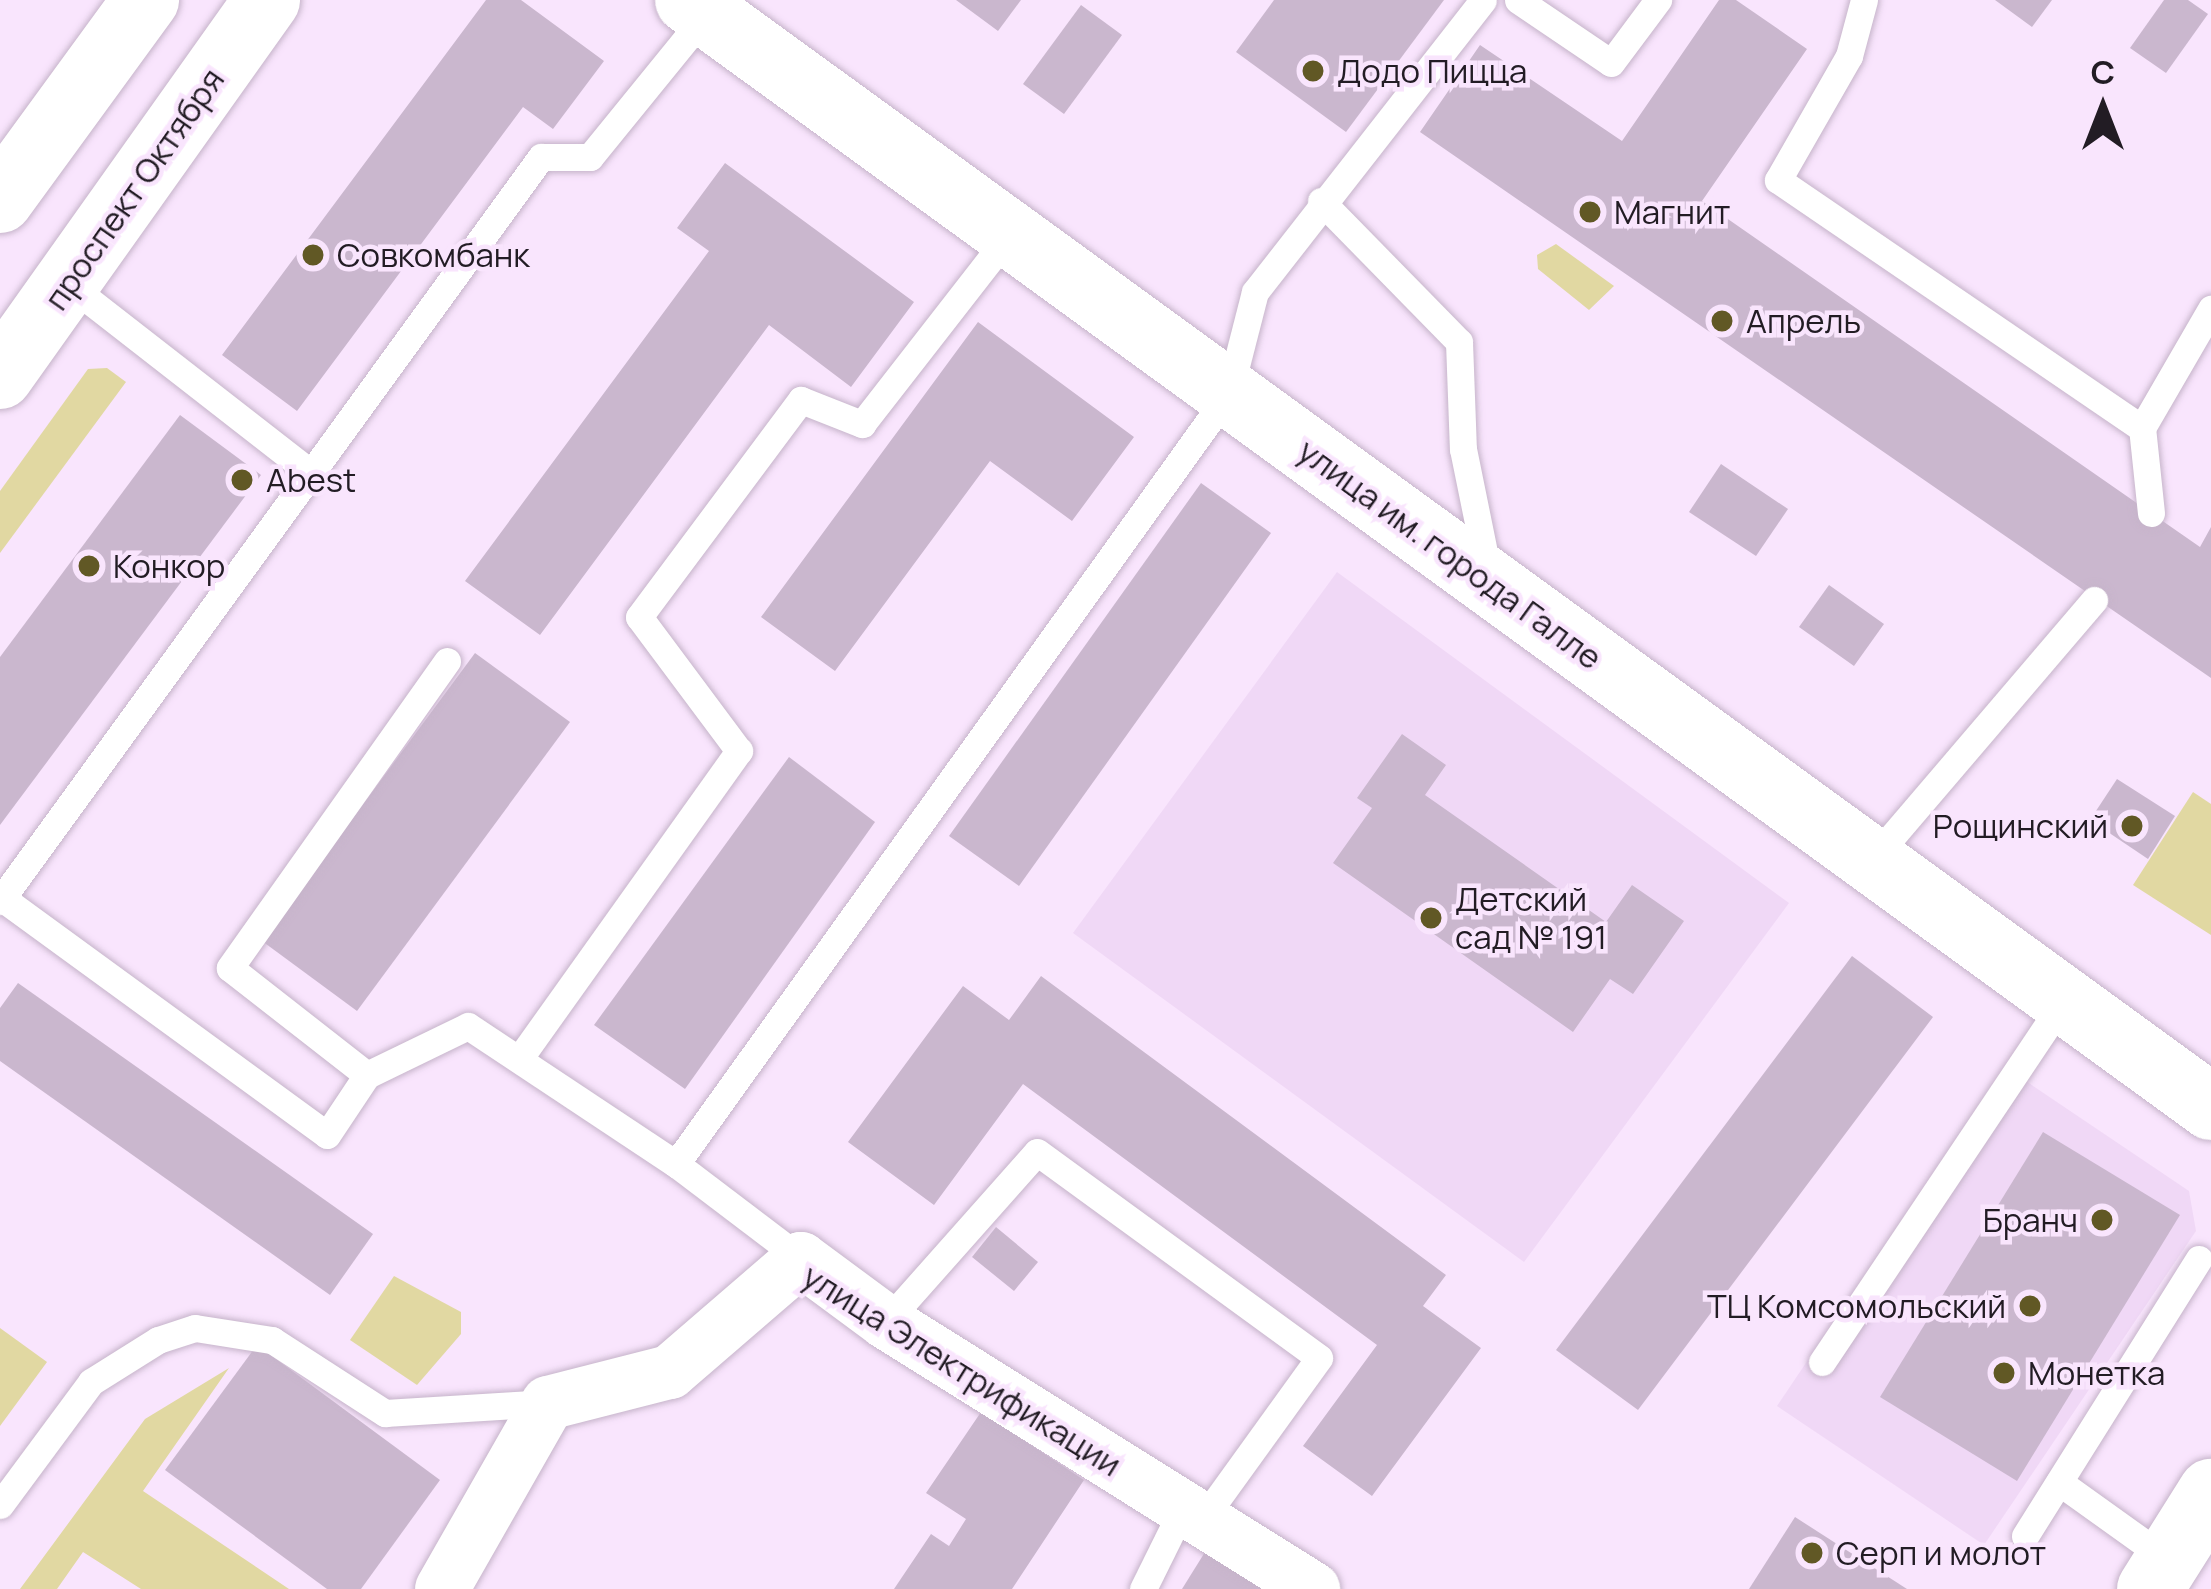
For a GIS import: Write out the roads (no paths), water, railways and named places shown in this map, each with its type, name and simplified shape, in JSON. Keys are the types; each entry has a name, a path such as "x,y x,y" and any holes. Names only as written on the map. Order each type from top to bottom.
{"main road":[{"path":"107,232 11,185 146,0"},
{"name":"проспект Октября","path":"0,376 107,232 267,0"},
{"name":"улица им. города Галле","path":"698,7 2211,1107"},
{"path":"2159,1574 2211,1492"}],"street":[{"name":"улица Электрификации","path":"548,1403 670,1372 801,1259 886,1322 1313,1589"},
{"path":"442,1589 548,1403"}],"lane":[{"path":"676,1164 1229,393 1255,292 1321,201 1483,0"},
{"path":"1518,0 1611,64 1658,0"},
{"path":"1864,0 1850,56 1778,180 2142,428"},
{"path":"698,7 590,157 541,157 1,900 327,1135 367,1075 468,1026 522,1055 801,1259"},
{"path":"1321,201 1459,342 1463,449 1490,583"},
{"path":"522,1055 739,751 639,617 801,400 862,424 1010,234"},
{"path":"68,284 311,473"},
{"path":"2151,513 2142,428 2211,309"},
{"path":"1872,860 2094,600"},
{"path":"367,1075 230,968 447,661"},
{"path":"1822,1363 2065,1001"},
{"path":"886,1322 1036,1152 1319,1358 1193,1513 1143,1589"},
{"path":"2025,1536 2199,1259"},
{"path":"0,1504 91,1382 158,1340 195,1328 272,1340 385,1412 548,1403"},
{"path":"2059,1482 2159,1574"}],"place":[{"name":"Додо Пицца","path":"1313,71"},
{"name":"Магнит","path":"1590,212"},
{"name":"Совкомбанк","path":"313,255"},
{"name":"Апрель","path":"1722,321"},
{"name":"Abest","path":"242,480"},
{"name":"Конкор","path":"89,566"},
{"name":"Рощинский","path":"2132,826"},
{"name":"Детский сад № 191","path":"1431,918"},
{"name":"Бранч","path":"2102,1220"},
{"name":"ТЦ Комсомольский","path":"2030,1306"},
{"name":"Монетка","path":"2004,1373"},
{"name":"Серп и молот","path":"1812,1553"}]}
